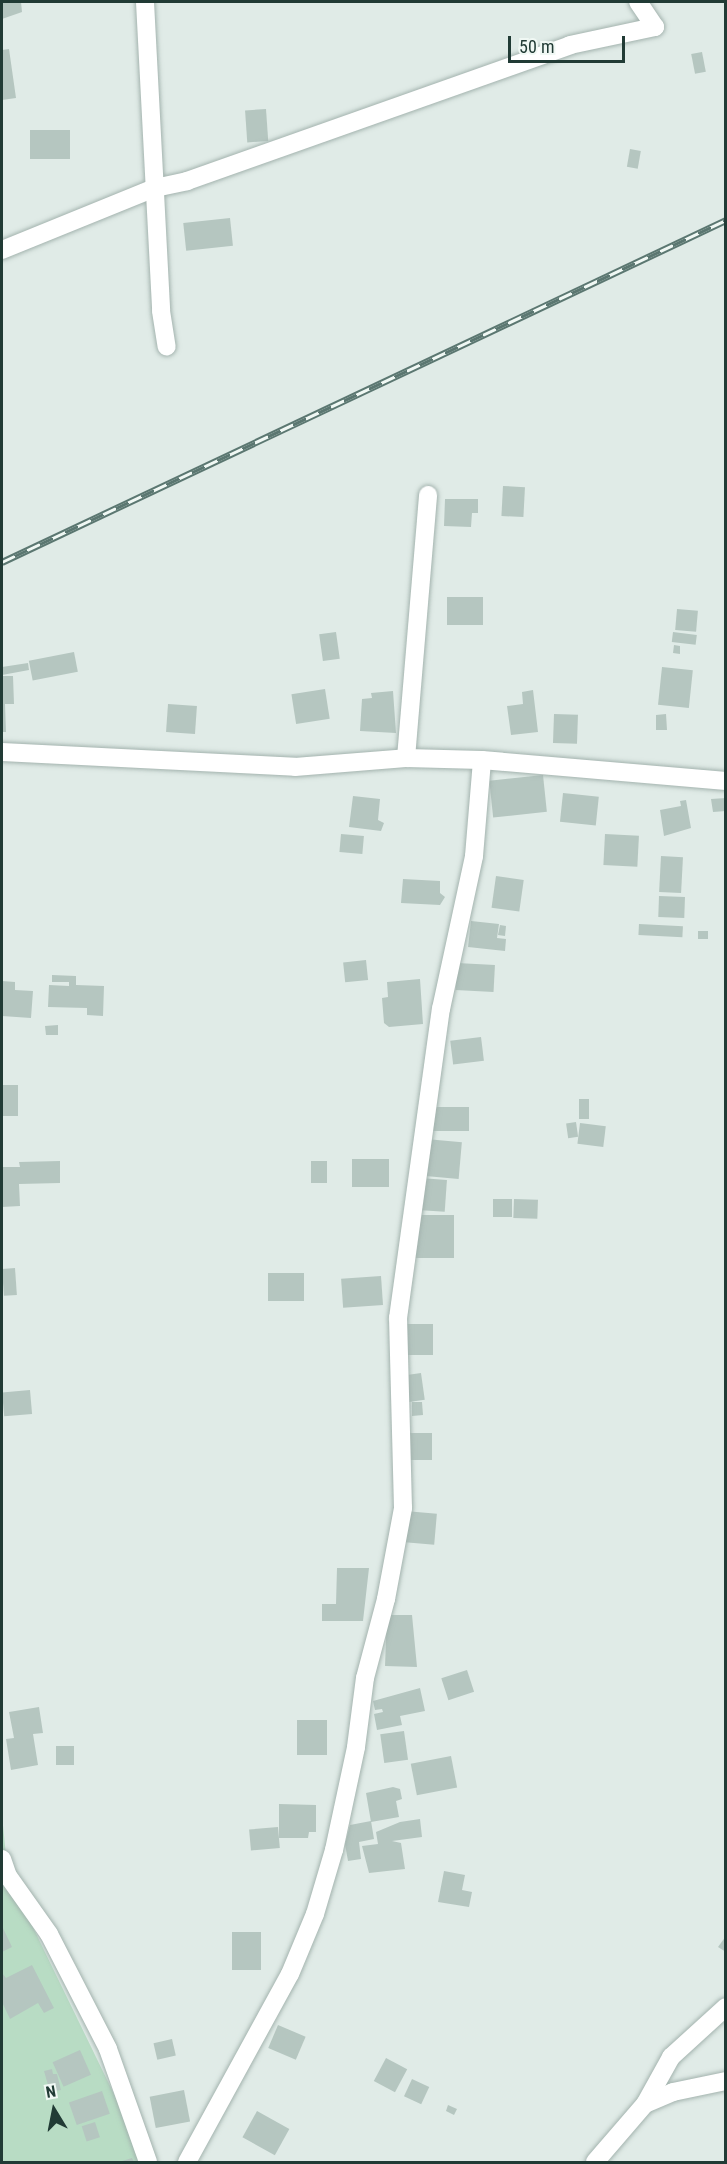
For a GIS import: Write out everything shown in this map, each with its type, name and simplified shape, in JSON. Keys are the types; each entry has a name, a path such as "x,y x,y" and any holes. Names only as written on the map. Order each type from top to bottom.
{"street":[{"path":"145,2 155,188 167,347"},
{"path":"2,250 155,188 187,181 570,45 655,27 638,2"},
{"path":"406,758 428,495"},
{"path":"2,752 295,767 406,758 482,760 726,781"},
{"path":"187,2163 290,1974 315,1914 353,1759 365,1678 386,1599 403,1508 398,1318 441,1009 474,856 482,760"},
{"path":"2,1859 8,1876 49,1934 108,2049 148,2163"},
{"path":"595,2163 645,2104 671,2057 726,2007"},
{"path":"645,2104 673,2092 726,2081"}],"green space":[{"path":"2,1815 8,1876 147,2162 2,2162"}],"building":[{"path":"2,2 21,2 22,12 2,19"},
{"path":"9,49 16,98 2,100 2,50"},
{"path":"702,52 706,72 695,74 691,54"},
{"path":"266,109 268,141 247,142 245,110"},
{"path":"30,130 70,130 70,159 30,159"},
{"path":"630,149 641,151 638,169 627,167"},
{"path":"230,218 233,246 186,251 183,223"},
{"path":"503,486 525,487 523,517 501,516"},
{"path":"445,499 478,499 478,513 472,513 471,527 444,526"},
{"path":"447,597 483,597 483,625 447,625"},
{"path":"677,609 698,611 696,632 675,630"},
{"path":"336,632 340,659 323,661 319,634"},
{"path":"673,632 697,635 696,645 672,642"},
{"path":"674,645 680,646 680,654 673,653"},
{"path":"74,652 78,672 33,680 29,661"},
{"path":"28,663 29,670 2,675 2,667"},
{"path":"662,667 693,670 689,708 658,705"},
{"path":"2,676 13,676 14,704 5,704 6,732 2,732"},
{"path":"325,689 330,719 296,724 291,694"},
{"path":"533,690 538,732 511,735 507,706 523,704 522,692"},
{"path":"393,691 396,733 360,731 362,699 372,698 371,693"},
{"path":"168,704 197,706 195,734 166,732"},
{"path":"554,714 578,715 577,744 553,743"},
{"path":"666,714 667,730 656,730 656,715"},
{"path":"543,775 547,812 493,817 489,781"},
{"path":"563,793 599,797 596,826 560,822"},
{"path":"353,796 380,799 378,820 384,823 381,831 349,827"},
{"path":"726,798 726,811 713,812 711,799"},
{"path":"686,800 691,828 664,836 660,810 681,806 680,801"},
{"path":"341,834 364,836 362,854 339,852"},
{"path":"605,834 639,836 637,867 603,865"},
{"path":"661,856 683,857 681,893 659,892"},
{"path":"496,876 524,880 519,912 492,908"},
{"path":"403,879 440,881 440,893 445,897 440,905 401,903"},
{"path":"659,896 685,897 684,918 658,917"},
{"path":"471,921 499,924 497,938 506,939 505,951 468,947"},
{"path":"639,924 683,926 682,937 638,935"},
{"path":"500,925 506,926 505,936 498,935"},
{"path":"698,931 708,931 708,939 698,939"},
{"path":"366,960 368,980 345,982 343,962"},
{"path":"457,963 495,965 494,992 456,990"},
{"path":"52,975 76,976 76,985 104,986 103,1016 87,1015 87,1008 48,1007 49,985 69,986 69,982 52,982"},
{"path":"420,979 423,1024 389,1027 384,1023 382,998 388,997 387,982"},
{"path":"2,981 15,982 15,990 33,991 31,1018 2,1016"},
{"path":"58,1025 58,1035 46,1035 45,1026"},
{"path":"481,1037 484,1061 453,1065 450,1041"},
{"path":"2,1085 18,1085 18,1116 2,1116"},
{"path":"579,1099 589,1099 589,1119 579,1119"},
{"path":"433,1107 469,1107 469,1131 433,1131"},
{"path":"576,1122 578,1137 568,1138 566,1123"},
{"path":"580,1123 606,1126 603,1147 577,1144"},
{"path":"426,1139 462,1142 459,1179 423,1176"},
{"path":"352,1159 389,1159 389,1187 352,1187"},
{"path":"60,1161 60,1183 19,1184 20,1206 2,1207 2,1167 20,1167 19,1162"},
{"path":"311,1161 327,1161 327,1183 311,1183"},
{"path":"420,1178 447,1180 445,1212 418,1210"},
{"path":"493,1199 512,1199 512,1217 493,1217"},
{"path":"514,1199 538,1200 537,1219 513,1218"},
{"path":"413,1215 454,1215 454,1258 413,1258"},
{"path":"15,1268 17,1295 4,1296 2,1269"},
{"path":"268,1273 304,1273 304,1301 268,1301"},
{"path":"381,1276 383,1305 343,1308 341,1279"},
{"path":"398,1324 433,1324 433,1355 398,1355"},
{"path":"421,1373 425,1400 402,1403 398,1376"},
{"path":"30,1390 32,1414 4,1416 2,1392"},
{"path":"412,1402 422,1402 423,1415 412,1416"},
{"path":"400,1433 432,1433 432,1460 400,1460"},
{"path":"405,1511 437,1514 434,1545 402,1542"},
{"path":"337,1568 369,1568 363,1621 322,1621 322,1604 336,1604"},
{"path":"387,1615 412,1615 417,1667 385,1666"},
{"path":"467,1670 474,1692 448,1700 441,1678"},
{"path":"420,1688 425,1711 400,1716 402,1725 377,1730 374,1714 383,1712 382,1709 375,1710 373,1701"},
{"path":"39,1707 43,1733 33,1734 38,1765 11,1770 6,1739 14,1738 9,1712"},
{"path":"297,1720 327,1720 327,1755 297,1755"},
{"path":"404,1731 408,1760 384,1763 380,1734"},
{"path":"56,1746 74,1746 74,1765 56,1765"},
{"path":"451,1756 457,1787 417,1795 411,1764"},
{"path":"393,1787 400,1789 402,1799 396,1801 399,1817 371,1822 366,1793"},
{"path":"279,1804 316,1805 316,1832 309,1832 308,1838 279,1838"},
{"path":"420,1819 422,1837 392,1841 401,1843 405,1869 369,1873 362,1846 378,1844 376,1832 400,1822"},
{"path":"371,1821 374,1839 359,1842 361,1859 348,1861 345,1844 350,1825"},
{"path":"278,1827 280,1848 251,1850 249,1830"},
{"path":"444,1871 465,1875 462,1890 472,1892 469,1907 438,1902"},
{"path":"2,1926 12,1947 2,1952"},
{"path":"232,1932 261,1932 261,1970 232,1970"},
{"path":"726,1936 726,1952 718,1947"},
{"path":"32,1965 54,2008 44,2013 38,2003 10,2019 2,2002 2,1973 6,1978"},
{"path":"278,2025 306,2037 296,2060 268,2048"},
{"path":"172,2039 176,2056 157,2060 153,2043"},
{"path":"80,2050 91,2075 64,2087 53,2062"},
{"path":"386,2058 407,2069 395,2092 374,2081"},
{"path":"52,2069 53,2074 57,2074 61,2090 50,2092 44,2071"},
{"path":"412,2079 429,2087 421,2104 404,2096"},
{"path":"184,2090 190,2121 156,2128 150,2097"},
{"path":"102,2091 110,2114 77,2125 69,2102"},
{"path":"448,2105 457,2109 454,2115 446,2111"},
{"path":"257,2111 289,2129 275,2155 242,2137"},
{"path":"95,2122 100,2137 87,2142 82,2126"},
{"path":"132,2158 134,2162 119,2162"}],"railway":[{"path":"2,562 726,220"}]}
